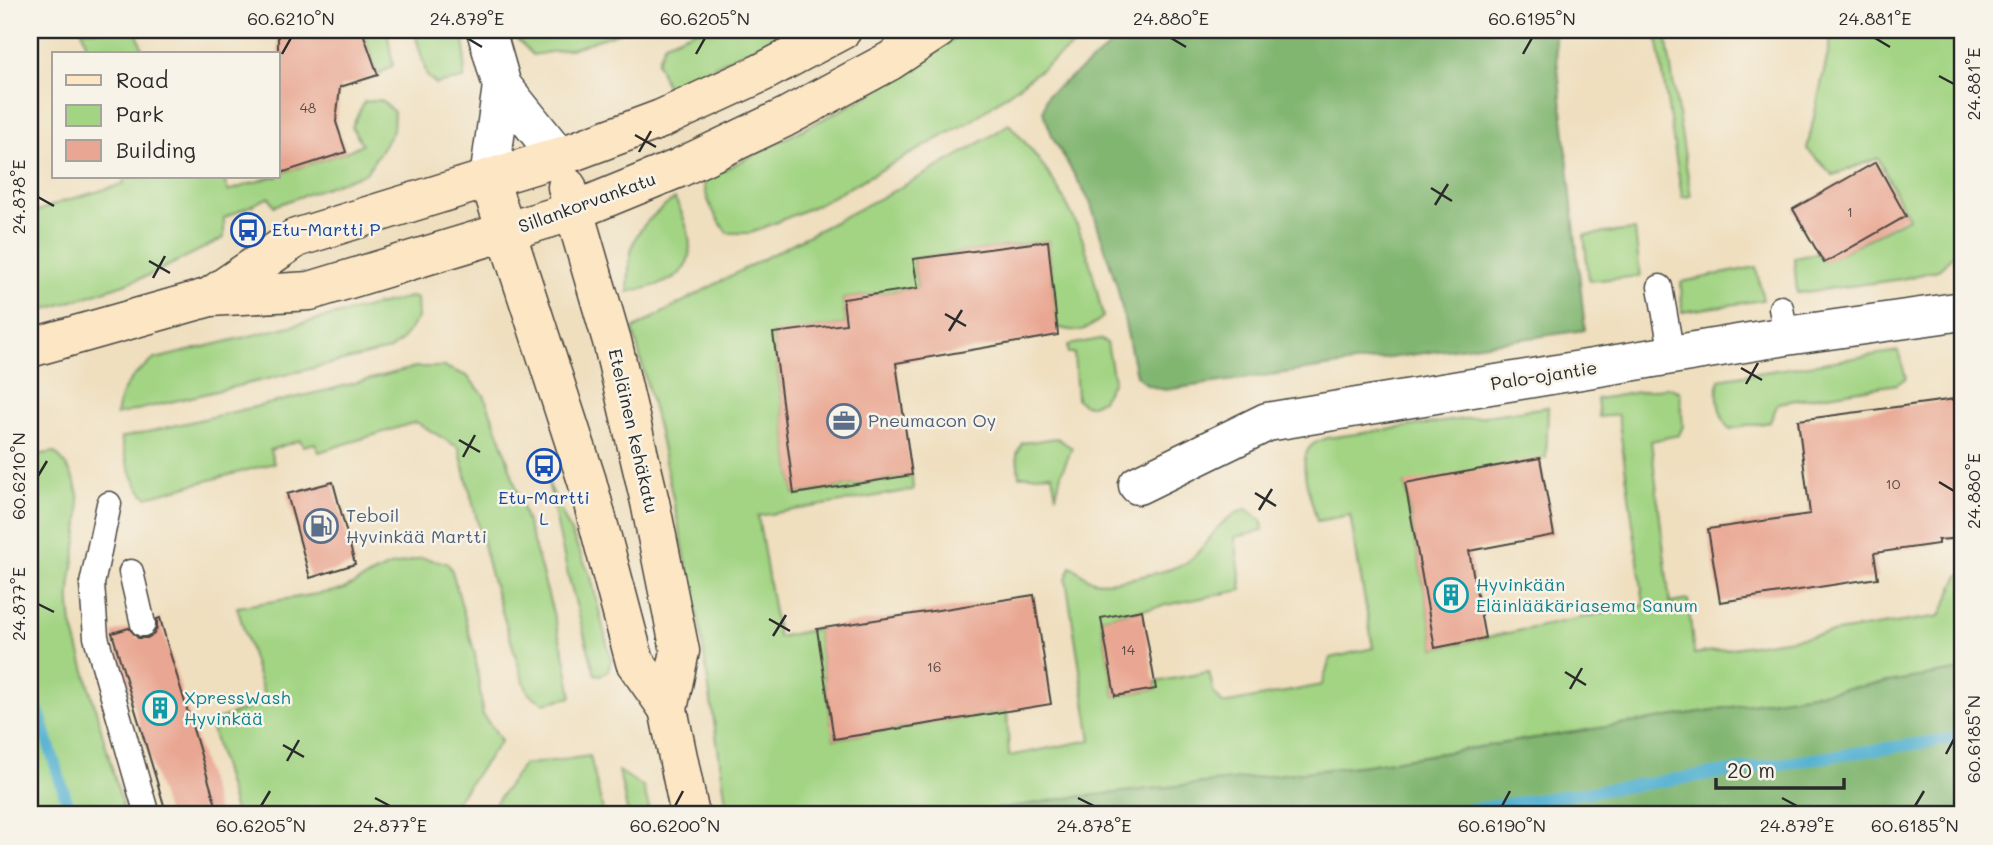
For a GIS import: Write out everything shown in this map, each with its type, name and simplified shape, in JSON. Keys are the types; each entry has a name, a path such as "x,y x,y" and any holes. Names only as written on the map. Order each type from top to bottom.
{"main road":[{"name":"Sillankorvankatu","path":"211,297 296,239 559,157 673,114 761,73 842,30"},
{"name":"Sillankorvankatu","path":"30,348 211,297 310,291 575,211 680,168 784,118 890,61 937,30"},
{"name":"Eteläinen kehäkatu","path":"559,157 618,368 650,502 680,651 668,709"},
{"name":"Eteläinen kehäkatu","path":"489,179 587,481 635,662 668,709 690,815"}],"street":[{"path":"486,30 502,86 559,157"},
{"path":"489,179 502,86"},
{"name":"Palo-ojantie","path":"1138,485 1267,422 1672,355 1783,322 1963,312"}],"lane":[{"path":"1660,287 1672,355"},
{"path":"109,504 92,584 96,637 147,815"},
{"path":"131,572 143,624"}],"green space":[{"path":"82,30 136,30 143,52 88,52"},
{"path":"362,30 387,30 393,65 378,75"},
{"path":"414,30 460,30 465,46 464,79 436,84 427,76"},
{"path":"513,30 626,30 574,48 533,55 517,39"},
{"path":"696,30 792,30 667,88 657,62 665,43"},
{"path":"967,30 1094,30 971,121 817,205 751,233 727,233 708,201 704,180 870,95"},
{"path":"1128,30 1554,30 1585,330 1165,390 1147,385 1136,375 1117,286 1090,202 1054,140 1043,112 1047,95"},
{"path":"1656,30 1665,30 1691,196 1682,197"},
{"path":"1833,30 1958,30 1963,67 1963,245 1938,270 1902,279 1797,293 1794,258 1818,253 1824,262 1908,218 1878,158 1833,175 1807,149"},
{"path":"381,100 394,112 393,131 366,173 274,206 269,197 224,218 224,238 150,275 30,314 30,214 124,184 123,178 223,178 228,191 268,178 280,178 280,173 346,152 362,144 352,127 364,102"},
{"path":"1009,124 1043,165 1070,210 1087,252 1103,317 1082,330 1057,327 1048,241 913,259 918,288 843,299 846,324 773,334 794,494 912,475 913,490 758,516 778,637 817,629 834,739 1007,711 1009,756 1091,740 1066,579 1071,566 1091,580 1102,582 1128,579 1172,568 1190,560 1220,525 1246,509 1262,521 1263,531 1235,537 1242,590 1101,618 1115,696 1156,689 1155,682 1209,672 1214,693 1223,704 1322,685 1330,658 1373,648 1350,515 1317,521 1306,482 1306,453 1313,445 1327,438 1548,407 1546,458 1405,484 1435,648 1644,605 1618,415 1599,417 1597,399 1668,387 1680,392 1683,426 1679,435 1651,441 1670,603 1688,600 1694,654 1940,616 1959,575 1963,574 1963,670 1367,765 1068,798 960,815 728,815 700,628 659,432 633,329 924,175"},
{"path":"675,199 689,236 686,265 669,280 656,286 628,292 630,257 636,237 653,216"},
{"path":"1635,230 1640,276 1589,281 1584,235"},
{"path":"1756,267 1763,300 1682,312 1681,282"},
{"path":"410,297 417,298 418,318 401,341 389,350 116,415 128,382 155,359"},
{"path":"1100,339 1107,343 1114,380 1102,400 1092,405 1084,405 1077,399 1074,353 1068,353 1068,345"},
{"path":"1898,351 1906,378 1897,384 1778,403 1770,422 1730,429 1720,412 1719,379"},
{"path":"416,367 445,367 467,376 484,395 502,442 537,555 565,657 572,697 544,703 529,694 491,576 459,448 416,422 319,452 315,443 303,446 300,440 270,450 274,463 147,497 130,470 121,438"},
{"path":"1057,438 1072,448 1061,474 1056,496 1052,474 1019,476 1017,454 1022,443"},
{"path":"54,452 67,467 79,500 78,536 70,595 72,624 125,815 30,815 30,456"},
{"path":"548,482 591,577 611,660 608,671 601,675 595,674 568,575"},
{"path":"422,558 447,563 452,571 475,654 483,716 501,741 446,815 236,815 210,722 266,702 237,607 342,590 387,567"},
{"path":"1963,670 1963,815 960,815 1068,798 1367,765"},
{"path":"590,756 604,815 487,815 523,765"},
{"path":"619,771 643,787 651,815 628,815"}],"building":[{"path":"278,30 362,30 378,75 340,87 336,122 346,152 280,173 280,52"},
{"path":"1876,162 1906,216 1824,263 1793,209"},
{"name":"Pneumacon Oy","path":"1048,241 1058,335 896,363 912,475 794,494 773,333 846,324 843,299 918,288 913,259"},
{"path":"1963,398 1963,538 1938,540 1938,544 1874,553 1878,578 1720,602 1708,529 1810,514 1798,420"},
{"name":"Hyvinkään Eläinlääkäriasema Sanum","path":"1540,458 1554,535 1469,551 1485,638 1435,648 1405,483"},
{"path":"333,482 355,564 310,578 287,494"},
{"path":"1034,595 1051,704 834,739 817,629"},
{"path":"1142,610 1156,689 1115,696 1101,618"},
{"name":"XpressWash Hyvinkää","path":"160,618 219,815 167,815 112,633 129,628 138,638 147,638 154,634 157,619"}],"waterway":[{"path":"30,684 71,815"},
{"path":"1433,815 1963,737"}],"place":[{"name":"Etu-Martti P","path":"248,230"},
{"name":"Pneumacon Oy","path":"844,421"},
{"name":"Etu-Martti L","path":"544,466"},
{"name":"Teboil Hyvinkää Martti","path":"321,526"},
{"name":"Hyvinkään Eläinlääkäriasema Sanum","path":"1451,595"},
{"name":"XpressWash Hyvinkää","path":"160,708"}]}
